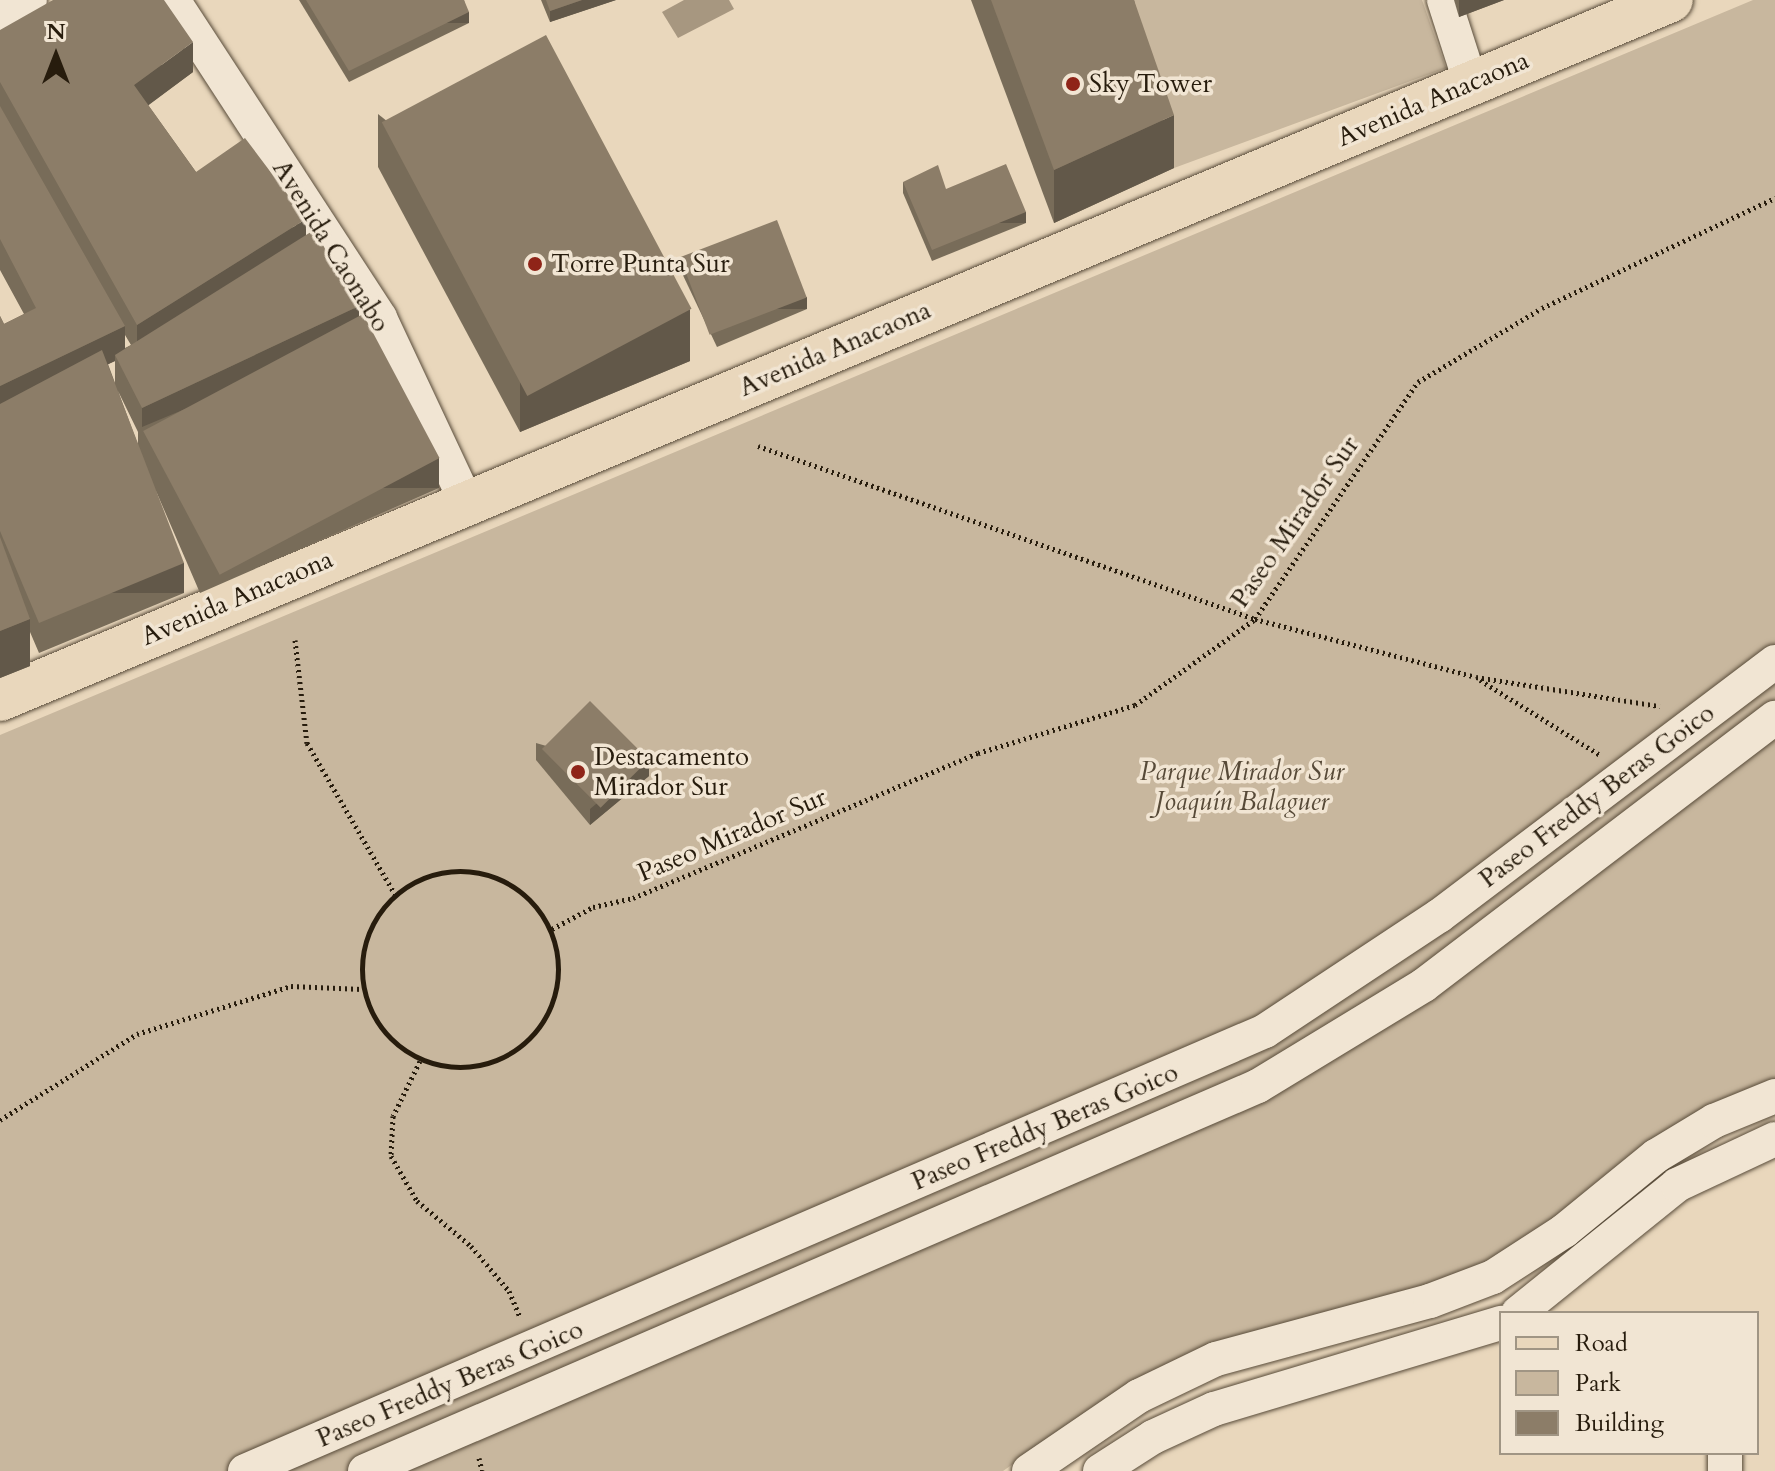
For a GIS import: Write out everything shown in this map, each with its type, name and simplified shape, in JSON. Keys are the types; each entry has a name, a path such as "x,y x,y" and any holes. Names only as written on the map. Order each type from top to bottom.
{"main road":[{"name":"Avenida Anacaona","path":"0,699 1671,0"}],"street":[{"path":"0,18 30,0"},
{"name":"Avenida Caonabo","path":"173,0 380,318 467,504"},
{"path":"1444,0 1471,84"},
{"name":"Paseo Freddy Beras Goico","path":"245,1471 1265,1031 1439,916 1775,662"},
{"name":"Paseo Freddy Beras Goico","path":"365,1471 1258,1086 1424,985 1775,718"},
{"path":"1029,1471 1139,1396 1216,1359 1430,1301 1493,1277 1564,1231 1656,1156 1714,1121 1775,1096"},
{"path":"1520,1311 1677,1185 1775,1139"},
{"path":"1100,1471 1153,1437 1214,1409 1499,1324"}],"path":[{"name":"Paseo Mirador Sur","path":"552,929 593,907 633,898 978,753 1135,705 1255,619 1418,382 1593,281 1775,198"},
{"path":"758,446 1255,619 1476,677 1660,706"},
{"path":"295,640 307,743 395,894"},
{"path":"1476,677 1604,757"},
{"path":"444,871 488,874 526,894 552,929 561,976 546,1021 513,1055 467,1069 420,1061 382,1032 362,989 361,954 373,921 395,894 444,871"},
{"path":"0,1120 137,1034 291,986 362,989"},
{"path":"420,1061 393,1116 391,1156 417,1201 471,1246 509,1291 522,1324"}],"green space":[{"path":"1127,0 1422,0 1446,68 1174,168"},
{"name":"Parque Mirador Sur Joaquín Balaguer","path":"1753,0 1775,0 1775,1079 1646,1143 1554,1218 1476,1268 1131,1382 1003,1471 0,1471 0,735"}],"shaded area":[{"path":"684,0 729,0 734,9 678,38 662,12"}],"building":[{"path":"53,0 164,0 193,42 134,85 196,172 245,138 306,219 137,325 0,82 0,30"},
{"path":"306,0 464,0 469,12 349,71"},
{"path":"546,0 582,0 550,11"},
{"name":"Sky Tower","path":"991,0 1134,0 1174,115 1054,170"},
{"name":"Torre Punta Sur","path":"546,35 692,309 527,396 382,122"},
{"path":"0,106 125,326 0,386 0,316 4,324 36,308 0,239"},
{"path":"1006,164 1026,212 932,250 903,182 938,165 946,189"},
{"path":"777,220 807,297 710,335 680,257"},
{"path":"314,230 359,306 142,408 115,355"},
{"path":"363,314 440,458 220,575 143,431"},
{"path":"102,350 184,563 39,623 0,531 0,404"},
{"path":"0,537 30,619 0,631"},
{"path":"590,701 649,760 601,808 542,749"}],"place":[{"name":"Sky Tower","path":"1073,84"},
{"name":"Torre Punta Sur","path":"535,264"},
{"name":"Destacamento Mirador Sur","path":"578,772"}]}
